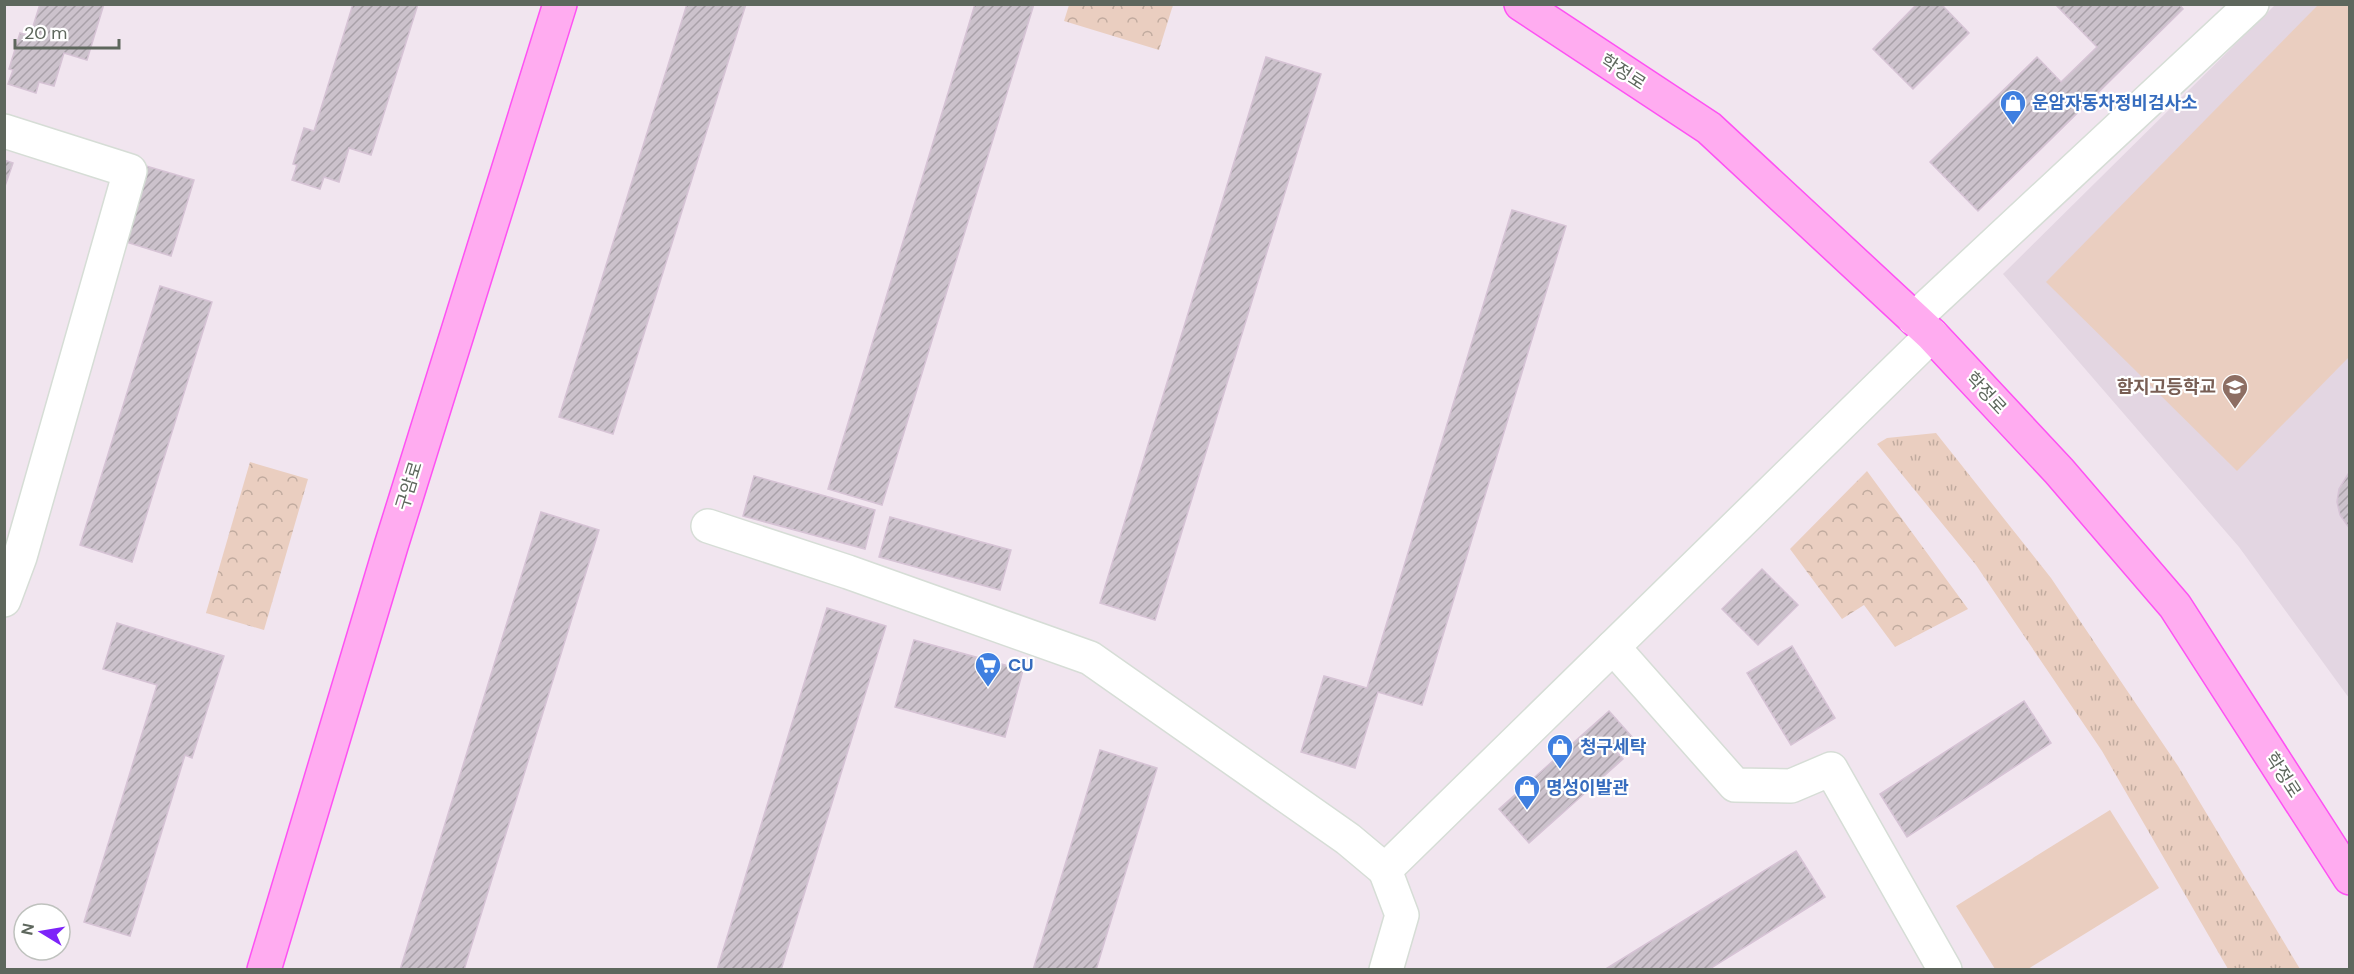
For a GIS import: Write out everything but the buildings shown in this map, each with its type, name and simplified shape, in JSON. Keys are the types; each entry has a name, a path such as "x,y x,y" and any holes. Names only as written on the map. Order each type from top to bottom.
{"main road":[{"name":"구암로","path":"264,969 391,546 560,4"},
{"name":"학정로","path":"1521,4 1709,128 1923,327 2059,471 2175,606 2349,878"}],"street":[{"path":"1385,870 1613,647 1923,327 2252,5"},
{"path":"4,131 130,171 20,557 4,600"},
{"path":"708,526 848,572 1090,658 1348,839 1385,870 1402,915 1386,969"},
{"path":"1613,647 1735,785 1791,786 1831,769 1946,969"}],"shaded area":[{"name":"함지고등학교","path":"2275,5 2349,5 2349,698 2239,547 2003,274"}],"green space":[{"path":"1069,4 1173,5 1159,50 1064,21"},
{"name":"함지고등학교","path":"2318,5 2349,5 2349,357 2237,471 2046,282"},
{"path":"1936,433 2051,578 2178,766 2300,969 2228,969 2102,751 1976,565 1877,444 1887,438"},
{"path":"250,462 308,479 264,630 206,613"},
{"path":"1867,471 1968,609 1895,647 1864,605 1842,619 1790,549"},
{"path":"2110,810 2159,888 2028,969 1995,969 1956,906"}],"place":[{"name":"운암자동차정비검사소","path":"2013,126"},
{"name":"함지고등학교","path":"2235,410"},
{"name":"CU","path":"988,688"},
{"name":"청구세탁","path":"1560,770"},
{"name":"명성이발관","path":"1527,811"}]}
